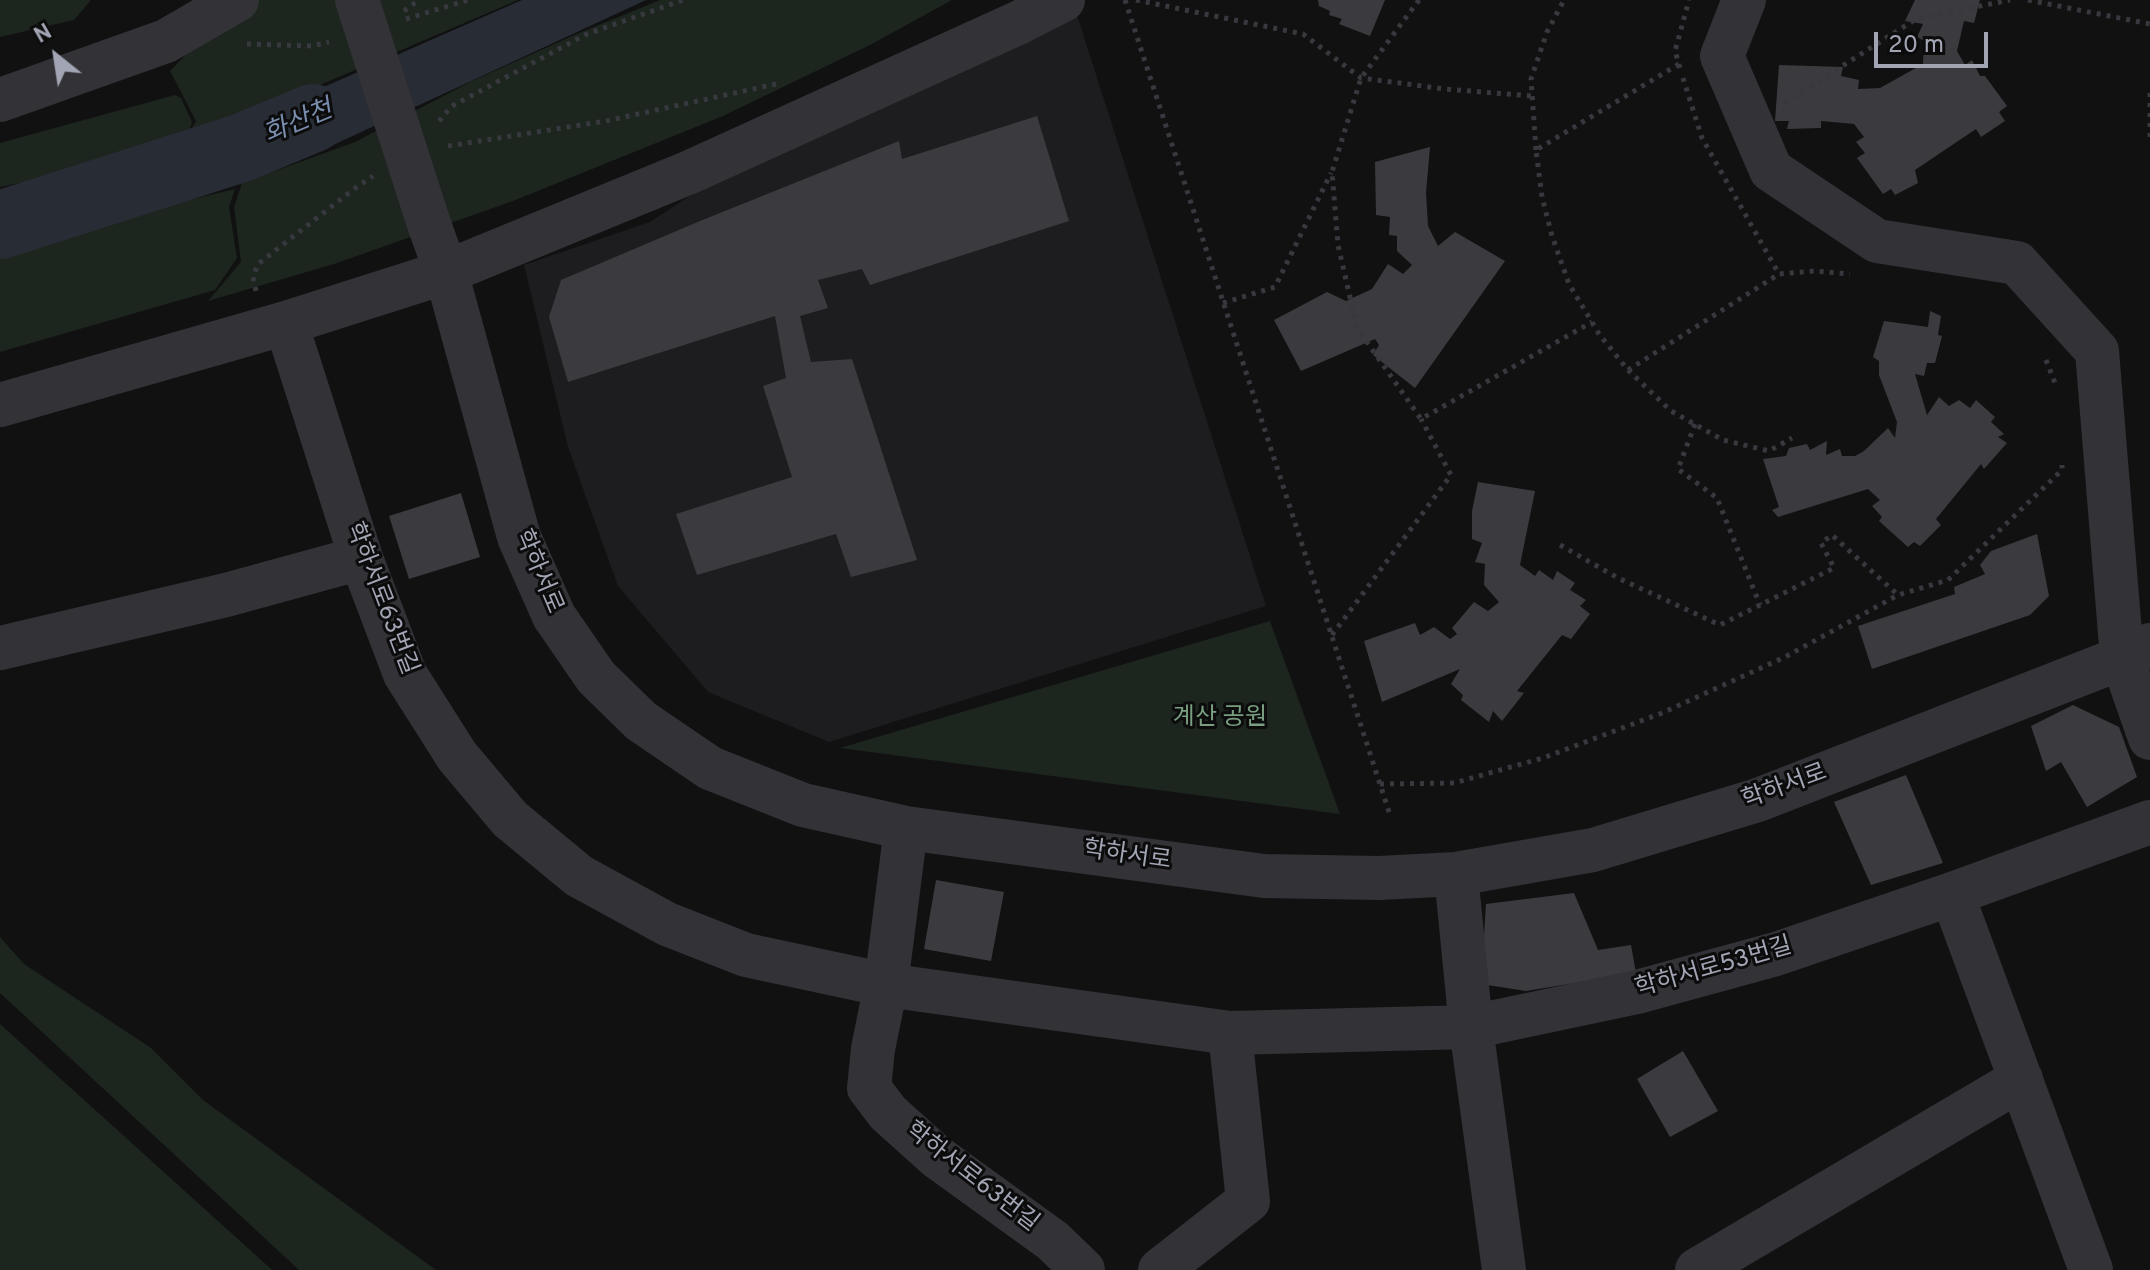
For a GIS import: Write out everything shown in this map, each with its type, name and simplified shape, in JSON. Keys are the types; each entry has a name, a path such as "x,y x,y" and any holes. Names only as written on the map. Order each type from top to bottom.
{"street":[{"path":"0,100 166,41 237,0"},
{"name":"학하서로","path":"357,0 446,272 519,537 554,616 596,677 641,721 710,768 803,805 906,828 1264,876 1379,878 1456,874 1593,850 1758,800 2136,652"},
{"path":"0,405 272,311 446,272 690,172 1063,0"},
{"path":"1744,0 1722,56 1771,170 1877,241 2017,263 2097,351 2150,738"},
{"name":"학하서로63번길","path":"272,311 405,674 457,756 510,819 579,876 667,924 746,955 886,985"},
{"path":"0,648 226,595 361,558"},
{"name":"학하서로53번길","path":"886,985 1230,1033 1471,1027 1637,992 1776,954 2150,822"},
{"name":"학하서로63번길","path":"906,828 869,1088 888,1113 937,1157 1053,1241 1083,1270"},
{"path":"1456,874 1471,1027 1504,1270"},
{"path":"1952,894 2091,1270"},
{"path":"1160,1270 1248,1201 1230,1033"},
{"path":"1697,1270 2021,1079"}],"path":[{"path":"399,14 419,0"},
{"path":"394,23 468,0"},
{"path":"433,128 452,106 587,34 683,0"},
{"path":"1125,0 1390,815"},
{"path":"1136,0 1303,34 1361,78 1532,96"},
{"path":"1223,303 1275,287 1332,172 1361,78 1419,0"},
{"path":"1564,0 1547,32 1531,79 1542,197 1569,284 1592,322 1628,370 1671,411 1723,440 1769,451 1792,438"},
{"path":"1777,107 1916,19 2010,0"},
{"path":"2028,0 2150,24"},
{"path":"239,43 312,46 339,39"},
{"path":"1536,150 1679,64"},
{"path":"443,146 606,121 781,83"},
{"path":"2150,93 2150,141"},
{"path":"1332,172 1338,245 1357,328 1421,419 1451,475 1332,636"},
{"path":"272,311 253,277 258,264 378,173"},
{"path":"1628,370 1779,274"},
{"path":"1421,419 1592,322"},
{"path":"1695,424 1678,469 1717,498 1760,605"},
{"path":"1380,784 1454,783 1543,758 1662,713 1785,657 1898,595 1948,580 2062,470 2062,457"},
{"path":"1560,545 1618,578 1720,625 1834,568 1821,543 1832,535 1898,595"}],"shaded area":[{"path":"1076,12 1266,606 829,742 708,692 618,586 568,447 524,265 650,222 723,174"}],"green space":[{"path":"0,0 91,0 74,20 0,37"},
{"path":"246,0 518,0 292,97 242,112 199,139 185,140 181,150 0,187 0,143 175,95 181,98 192,122 188,135 196,121 170,71 205,35"},
{"path":"660,0 952,0 872,44 723,116 513,201 334,264 208,301 241,262 234,207 242,183 355,142 470,82"},
{"path":"235,189 229,207 237,258 215,290 0,352 0,245"},
{"name":"계산 공원","path":"1270,621 1340,814 840,748"},
{"path":"0,937 24,964 151,1048 203,1100 436,1270 299,1270 0,993"},
{"path":"0,1024 270,1268 272,1270 0,1270"}],"water":[{"path":"522,0 646,0 331,146 237,184 220,128 243,114 301,97"}],"building":[{"path":"1318,0 1385,0 1370,36 1339,24 1342,19 1329,15 1330,11 1319,6"},
{"path":"1915,0 1980,0 1974,23 1964,21 1957,51 1965,65 1972,60 1980,76 1985,76 2007,106 1999,112 2005,121 1981,137 1976,129 1915,170 1918,183 1895,195 1891,189 1883,194 1857,158 1865,153 1856,142 1864,137 1854,124 1821,121 1821,128 1787,129 1789,121 1775,121 1779,65 1843,67 1841,76 1859,80 1858,89 1880,88 1923,64 1924,41 1917,37 1923,24 1905,21"},
{"path":"1037,116 1069,221 870,285 862,269 818,280 828,308 800,316 811,362 852,359 917,560 851,577 836,534 697,575 676,514 792,477 763,386 786,378 775,316 568,382 549,317 561,280 899,141 902,159"},
{"path":"1430,147 1426,193 1428,226 1438,246 1455,232 1505,261 1415,388 1373,355 1379,345 1375,339 1301,371 1274,320 1327,292 1346,301 1372,289 1388,264 1403,274 1412,265 1397,251 1397,236 1389,235 1390,217 1376,215 1375,162"},
{"path":"1930,311 1941,316 1938,335 1942,336 1935,363 1927,363 1924,376 1915,374 1927,415 1939,397 1949,406 1959,400 1970,408 1976,400 1995,417 1991,422 2004,434 1998,437 2007,443 1984,469 1981,464 1936,519 1941,525 1920,546 1914,542 1908,547 1879,521 1882,517 1872,506 1880,500 1868,489 1778,517 1772,510 1779,507 1763,459 1786,456 1789,448 1807,444 1810,450 1827,441 1826,455 1840,449 1842,456 1855,456 1888,428 1895,438 1897,422 1879,375 1879,361 1873,357 1884,321 1928,327"},
{"path":"1478,482 1535,491 1520,565 1535,576 1539,570 1553,580 1557,571 1575,583 1570,590 1586,600 1580,606 1590,614 1571,639 1562,635 1517,691 1524,693 1502,721 1493,711 1489,722 1461,700 1463,695 1451,684 1460,669 1382,702 1364,641 1415,623 1420,635 1434,627 1450,639 1457,634 1452,628 1474,602 1488,611 1499,602 1484,585 1485,564 1475,562 1482,543 1472,539 1472,511"},
{"path":"461,493 480,557 409,579 389,516"},
{"path":"2037,534 2049,596 2030,615 1872,669 1858,626 1955,594 1954,587 1985,574 1980,565 1991,551"},
{"path":"2073,705 2119,727 2137,777 2087,807 2061,762 2046,771 2031,726"},
{"path":"1906,775 1943,863 1871,885 1834,802"},
{"path":"936,880 1004,892 991,961 924,949"},
{"path":"1574,893 1598,950 1631,945 1636,973 1526,991 1481,984 1486,904"},
{"path":"1683,1051 1718,1111 1670,1137 1637,1079"}],"waterway":[{"name":"화산천","path":"0,225 241,148 313,118"}]}
